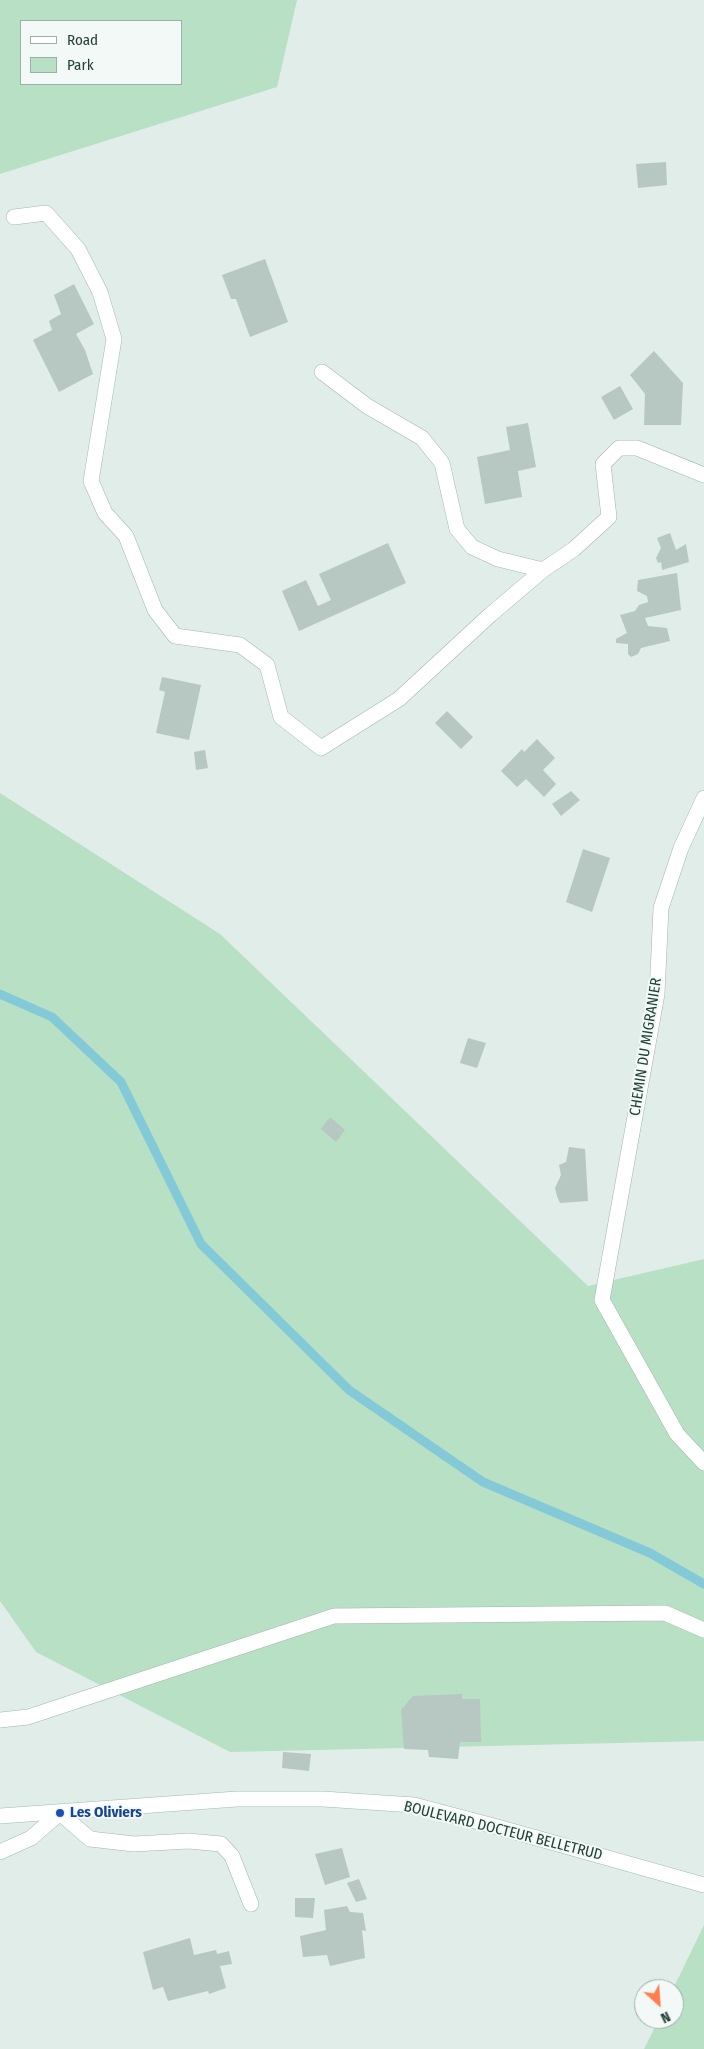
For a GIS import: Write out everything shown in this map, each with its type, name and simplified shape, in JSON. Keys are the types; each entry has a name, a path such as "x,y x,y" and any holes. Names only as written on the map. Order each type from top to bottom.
{"street":[{"path":"14,217 46,213 78,249 100,292 114,339 90,481 104,513 126,536 155,610 175,636 240,645 267,665 281,717 321,748 399,699 490,615 543,570 574,549 609,518 603,464 619,448 637,448 704,475"},
{"path":"322,372 367,406 422,438 442,463 456,529 472,548 498,559 543,570"},
{"name":"CHEMIN DU MIGRANIER","path":"704,798 681,848 661,908 658,994 602,1300 677,1434 704,1463"},
{"path":"0,1720 28,1717 334,1616 665,1613 704,1630"},
{"name":"BOULEVARD DOCTEUR BELLETRUD","path":"0,1816 237,1800 323,1799 414,1805 704,1885"},
{"path":"0,1852 31,1838 60,1813 90,1839 134,1844 189,1841 221,1844 232,1856 251,1904"}],"green space":[{"path":"0,0 297,0 277,87 0,174"},
{"path":"0,793 220,934 588,1286 704,1259 704,1741 230,1752 36,1652 0,1601"},
{"path":"704,1925 704,2049 644,2049 654,2029 684,2029 684,1979 678,1979"}],"building":[{"path":"666,162 667,185 638,188 636,164"},
{"path":"265,259 288,322 250,337 236,299 231,299 222,275"},
{"path":"74,284 94,324 76,334 85,350 93,374 59,392 33,340 52,330 49,321 61,314 54,295"},
{"path":"654,351 683,383 681,425 644,425 645,394 630,375"},
{"path":"620,386 633,409 614,420 601,397"},
{"path":"528,423 536,467 518,471 522,497 485,504 477,457 510,450 506,427"},
{"path":"670,533 676,550 686,544 689,562 662,570 661,562 658,563 656,558 661,548 657,538"},
{"path":"388,543 406,583 299,631 282,591 306,580 318,606 331,600 319,574"},
{"path":"677,573 681,610 645,618 648,626 667,628 670,641 641,648 638,654 631,657 628,654 628,644 616,643 616,639 627,633 620,615 635,611 639,605 648,602 647,596 637,591 638,580"},
{"path":"162,677 201,685 189,740 156,733 165,692 159,690"},
{"path":"447,711 473,737 461,749 435,723"},
{"path":"537,739 555,758 543,770 556,784 544,797 526,779 517,787 501,771 522,749 524,752"},
{"path":"205,750 208,768 196,770 194,752"},
{"path":"571,791 580,800 561,816 552,804"},
{"path":"583,849 610,858 592,912 566,902"},
{"path":"468,1038 486,1043 477,1068 460,1063"},
{"path":"330,1117 345,1130 336,1142 321,1129"},
{"path":"569,1147 585,1149 588,1201 560,1203 557,1196 555,1188 561,1175 559,1165 566,1162"},
{"path":"462,1694 462,1699 480,1699 481,1742 460,1742 458,1759 429,1757 428,1750 404,1749 401,1710 413,1696"},
{"path":"283,1752 311,1754 309,1771 282,1768"},
{"path":"342,1848 350,1877 325,1885 315,1854"},
{"path":"359,1879 367,1899 356,1902 347,1883"},
{"path":"295,1898 315,1898 313,1918 295,1917"},
{"path":"347,1906 350,1912 363,1913 366,1931 362,1930 365,1958 330,1966 327,1955 303,1957 300,1936 326,1930 324,1910"},
{"path":"190,1938 194,1955 216,1950 217,1954 229,1951 232,1964 220,1966 226,1988 209,1994 208,1991 168,2001 163,1987 153,1990 143,1952"}],"waterway":[{"path":"0,994 52,1017 121,1082 201,1244 349,1390 483,1482 650,1553 704,1584"}],"place":[{"name":"Les Oliviers","path":"60,1813"}]}
